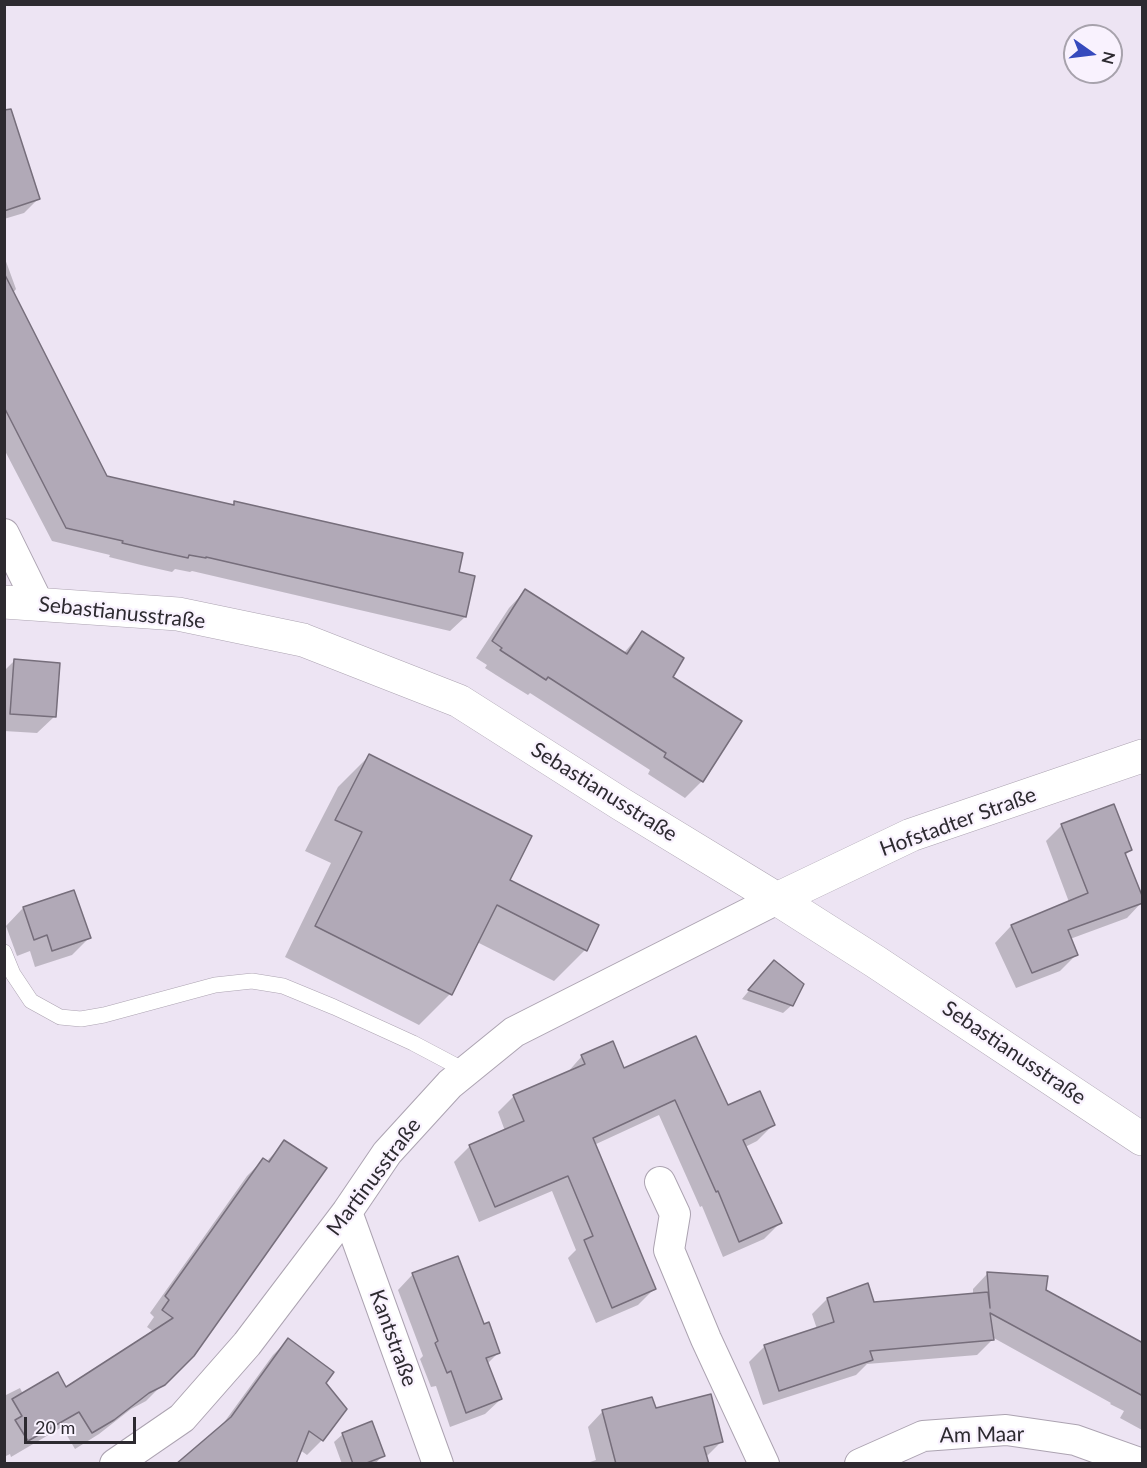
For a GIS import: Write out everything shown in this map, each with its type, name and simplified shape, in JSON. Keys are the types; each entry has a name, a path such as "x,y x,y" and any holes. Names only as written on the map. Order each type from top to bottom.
{"main road":[{"name":"Sebastianusstraße","path":"4,602 178,614 303,640 459,701 876,962 1143,1139"},
{"name":"Hofstadter Straße","path":"777,899 912,835 1143,756"}],"street":[{"path":"4,534 38,603"},
{"name":"Martinusstraße","path":"115,1464 182,1418 247,1344 347,1212 387,1153 450,1084 514,1032 777,899"},
{"path":"660,1182 675,1214 669,1250 706,1339 764,1464"},
{"name":"Kantstraße","path":"347,1212 438,1464"},
{"name":"Am Maar","path":"860,1464 923,1436 1006,1430 1075,1440 1142,1464"}],"lane":[{"path":"4,952 12,974 31,1001 60,1017 81,1019 104,1015 215,985 252,981 283,986 334,1007 413,1043 466,1071"}],"building":[{"path":"11,109 40,199 4,211 4,110"},
{"path":"4,273 107,476 234,505 234,501 463,553 459,572 475,576 466,617 206,557 189,555 188,558 156,551 66,528 4,407"},
{"path":"525,589 627,654 642,631 684,658 673,677 742,721 703,782 664,757 666,753 548,677 546,680 500,650 502,648 492,641"},
{"path":"14,659 60,663 56,717 10,714"},
{"path":"369,754 532,836 510,880 599,925 587,951 497,905 452,995 315,926 362,832 335,820"},
{"path":"1114,804 1132,850 1125,853 1143,903 1068,930 1078,955 1032,973 1011,925 1088,893 1061,824"},
{"path":"74,890 91,938 52,951 47,935 34,940 23,907"},
{"path":"774,960 804,984 793,1006 748,990"},
{"path":"696,1036 728,1105 760,1091 775,1125 743,1140 782,1223 739,1242 718,1191 716,1192 675,1100 593,1138 656,1289 612,1308 584,1240 593,1236 568,1176 495,1207 469,1145 524,1121 513,1095 585,1064 581,1055 613,1041 624,1068"},
{"path":"284,1140 327,1168 194,1356 165,1385 149,1393 114,1420 92,1433 79,1412 28,1441 15,1420 22,1416 12,1399 58,1372 66,1387 173,1318 162,1310 169,1300 165,1296 263,1158 269,1162"},
{"path":"458,1256 484,1324 489,1322 500,1353 486,1358 502,1399 466,1413 451,1371 447,1373 435,1343 438,1341 412,1273"},
{"path":"987,1272 1048,1276 1046,1290 1143,1343 1143,1396 990,1313 994,1340 870,1351 873,1360 779,1391 764,1345 834,1322 827,1298 868,1283 874,1302 988,1292 990,1308"},
{"path":"288,1338 334,1372 326,1383 347,1409 323,1441 309,1431 296,1464 176,1464 231,1417"},
{"path":"711,1394 723,1442 704,1447 709,1464 616,1464 602,1410 652,1397 656,1408"},
{"path":"372,1421 385,1456 364,1464 353,1464 342,1433"}]}
